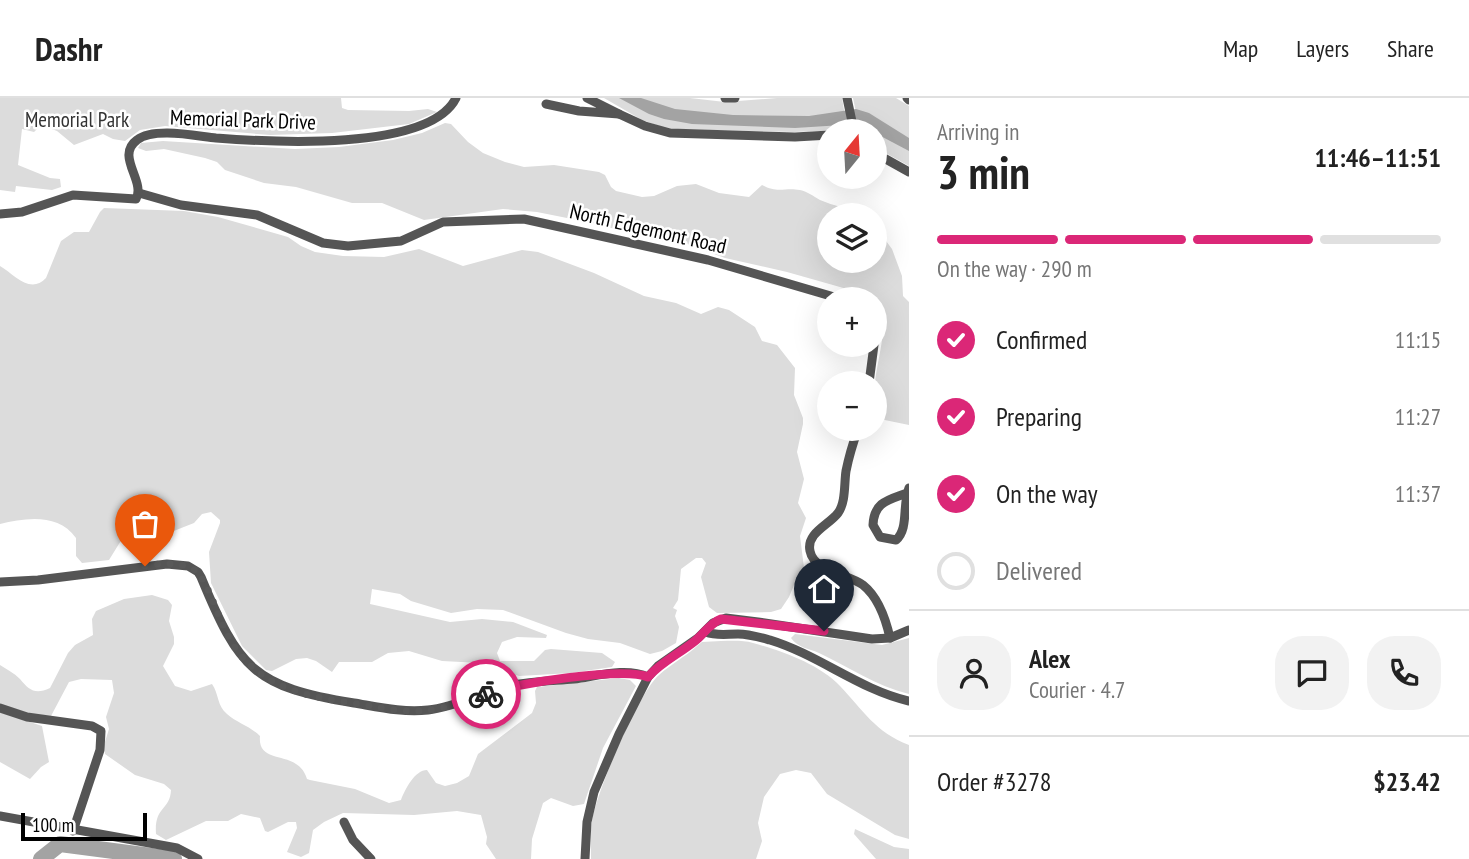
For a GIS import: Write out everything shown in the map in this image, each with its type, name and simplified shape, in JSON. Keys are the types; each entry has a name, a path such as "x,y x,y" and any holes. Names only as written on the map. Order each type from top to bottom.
{"street":[{"name":"Memorial Park Drive","path":"139,192 129,154 134,143 145,136 169,134 295,142 379,136 431,122 446,113 456,98"},
{"path":"587,98 645,126 670,133 817,136"},
{"path":"725,98 735,98"},
{"path":"847,98 851,119"},
{"path":"542,102 579,111 620,114"},
{"path":"887,160 909,172"},
{"path":"0,214 22,212 73,195 131,200 136,199 139,192"},
{"name":"North Edgemont Road","path":"139,192 181,205 257,215 315,240 340,245 394,242 407,239 443,222 513,219 543,222 708,260 817,292"},
{"path":"855,441 840,510 819,530 809,548 818,563 857,581 867,589 884,619 890,638"},
{"path":"908,490 902,535 896,540 880,537 873,525 876,509 884,501 908,490"},
{"path":"0,582 37,580 158,564 188,566 201,577 221,623 238,652 263,676 311,696 402,711 438,709 529,682 627,673 648,677"},
{"path":"585,859 587,822 594,792 648,677 706,632 716,620 726,618 783,624 864,638 890,638 909,630"},
{"path":"706,632 714,635 746,634 770,640 835,668 880,693 909,701"},
{"path":"0,708 27,716 92,726 101,731 100,750 73,831"},
{"path":"0,816 177,848 198,859"},
{"path":"345,822 353,841 371,859"}],"green space":[{"name":"Memorial Park","path":"0,98 341,98 342,108 348,110 428,109 437,112 409,124 332,133 270,135 165,126 140,130 125,141 103,134 74,145 57,131 41,125 34,132 22,129 18,165 50,178 60,179 61,187 52,190 16,186 15,192 0,190"},
{"path":"604,98 690,98 725,102 777,98 842,98 846,119 817,119 817,131 794,132 668,129 642,120"},
{"path":"853,98 896,98 909,106 909,166 887,154 887,119 857,119"},
{"path":"445,123 451,124 483,153 505,162 524,167 554,165 599,172 605,175 616,191 642,197 654,196 677,186 696,184 719,193 749,197 762,185 777,190 803,191 829,203 817,203 817,273 887,273 887,242 902,276 903,296 909,302 909,425 887,420 887,371 877,371 879,357 887,357 887,287 840,287 725,258 679,241 651,239 597,224 537,212 503,209 424,220 382,203 352,203 296,187 264,183 225,170 217,162 205,158 164,149 146,151 138,148 141,143 163,141 295,149 339,147 422,133"},
{"path":"104,208 184,211 218,217 288,237 315,252 343,256 384,257 419,249 463,266 522,250 538,252 644,296 676,303 701,314 718,307 729,310 755,327 762,341 777,345 795,368 794,395 803,418 797,452 804,479 798,503 806,518 800,536 804,568 801,579 794,585 781,609 771,612 717,613 709,607 701,577 706,563 702,558 696,558 681,569 678,600 673,608 677,610 675,616 679,627 676,643 650,654 620,643 566,633 503,610 477,609 451,613 411,601 400,594 372,589 370,604 450,622 482,619 513,622 547,635 546,638 517,637 502,642 497,653 500,661 534,661 545,650 551,649 602,653 615,662 612,667 571,673 519,676 481,663 442,661 409,651 388,653 372,662 339,662 332,672 307,658 296,659 272,671 266,670 242,646 211,583 209,552 220,520 211,512 202,514 194,523 161,536 150,539 122,539 109,560 82,563 76,556 76,538 60,524 31,519 0,524 0,266 28,284 40,283 46,278 61,241 74,232 89,232"},
{"path":"152,595 168,600 172,605 169,621 174,644 163,666 175,686 191,691 212,684 224,711 260,736 265,751 295,764 307,779 355,789 389,803 401,800 411,781 423,771 427,770 436,783 445,786 469,776 478,754 532,713 537,687 619,678 630,680 636,686 603,748 584,804 573,806 551,798 543,803 532,839 531,859 496,859 486,844 487,837 481,815 457,811 414,815 343,813 313,830 309,853 301,857 287,852 297,828 296,822 288,822 268,832 265,831 260,818 241,814 228,821 206,821 166,840 156,834 156,825 171,790 164,784 135,775 105,754 104,745 109,729 106,717 114,693 112,680 81,679 69,682 51,716 31,714 0,704 0,665 33,690 50,688 68,653 75,645 93,635 92,619 96,611 124,599"},
{"path":"795,634 882,645 909,638 909,694 874,681 800,646 791,638"},
{"path":"702,642 753,643 788,654 822,671 840,686 878,727 909,745 909,839 895,835 827,794 811,773 796,770 780,774 764,797 758,823 762,841 756,859 591,859 591,826 595,807 619,744 640,702 659,675"},
{"path":"0,712 42,726 49,762 30,779 0,762"},
{"path":"855,829 894,847 909,849 909,859 876,859 854,834"}],"shaded area":[{"path":"619,98 641,98 675,109 733,115 809,116 856,109 879,119 817,119 817,127 795,128 692,124 649,114"},
{"path":"887,124 909,138 909,151 887,139"}],"waterway":[{"path":"41,859 60,844 174,859"}],"way so far":[{"path":"145,566 175,564 188,566 198,572 227,635 238,652 263,676 284,687 311,696 416,712 438,709 486,694"}],"route":[{"path":"486,694 529,682 627,673 648,677 659,666 691,645 716,620 726,618 824,631"}]}
